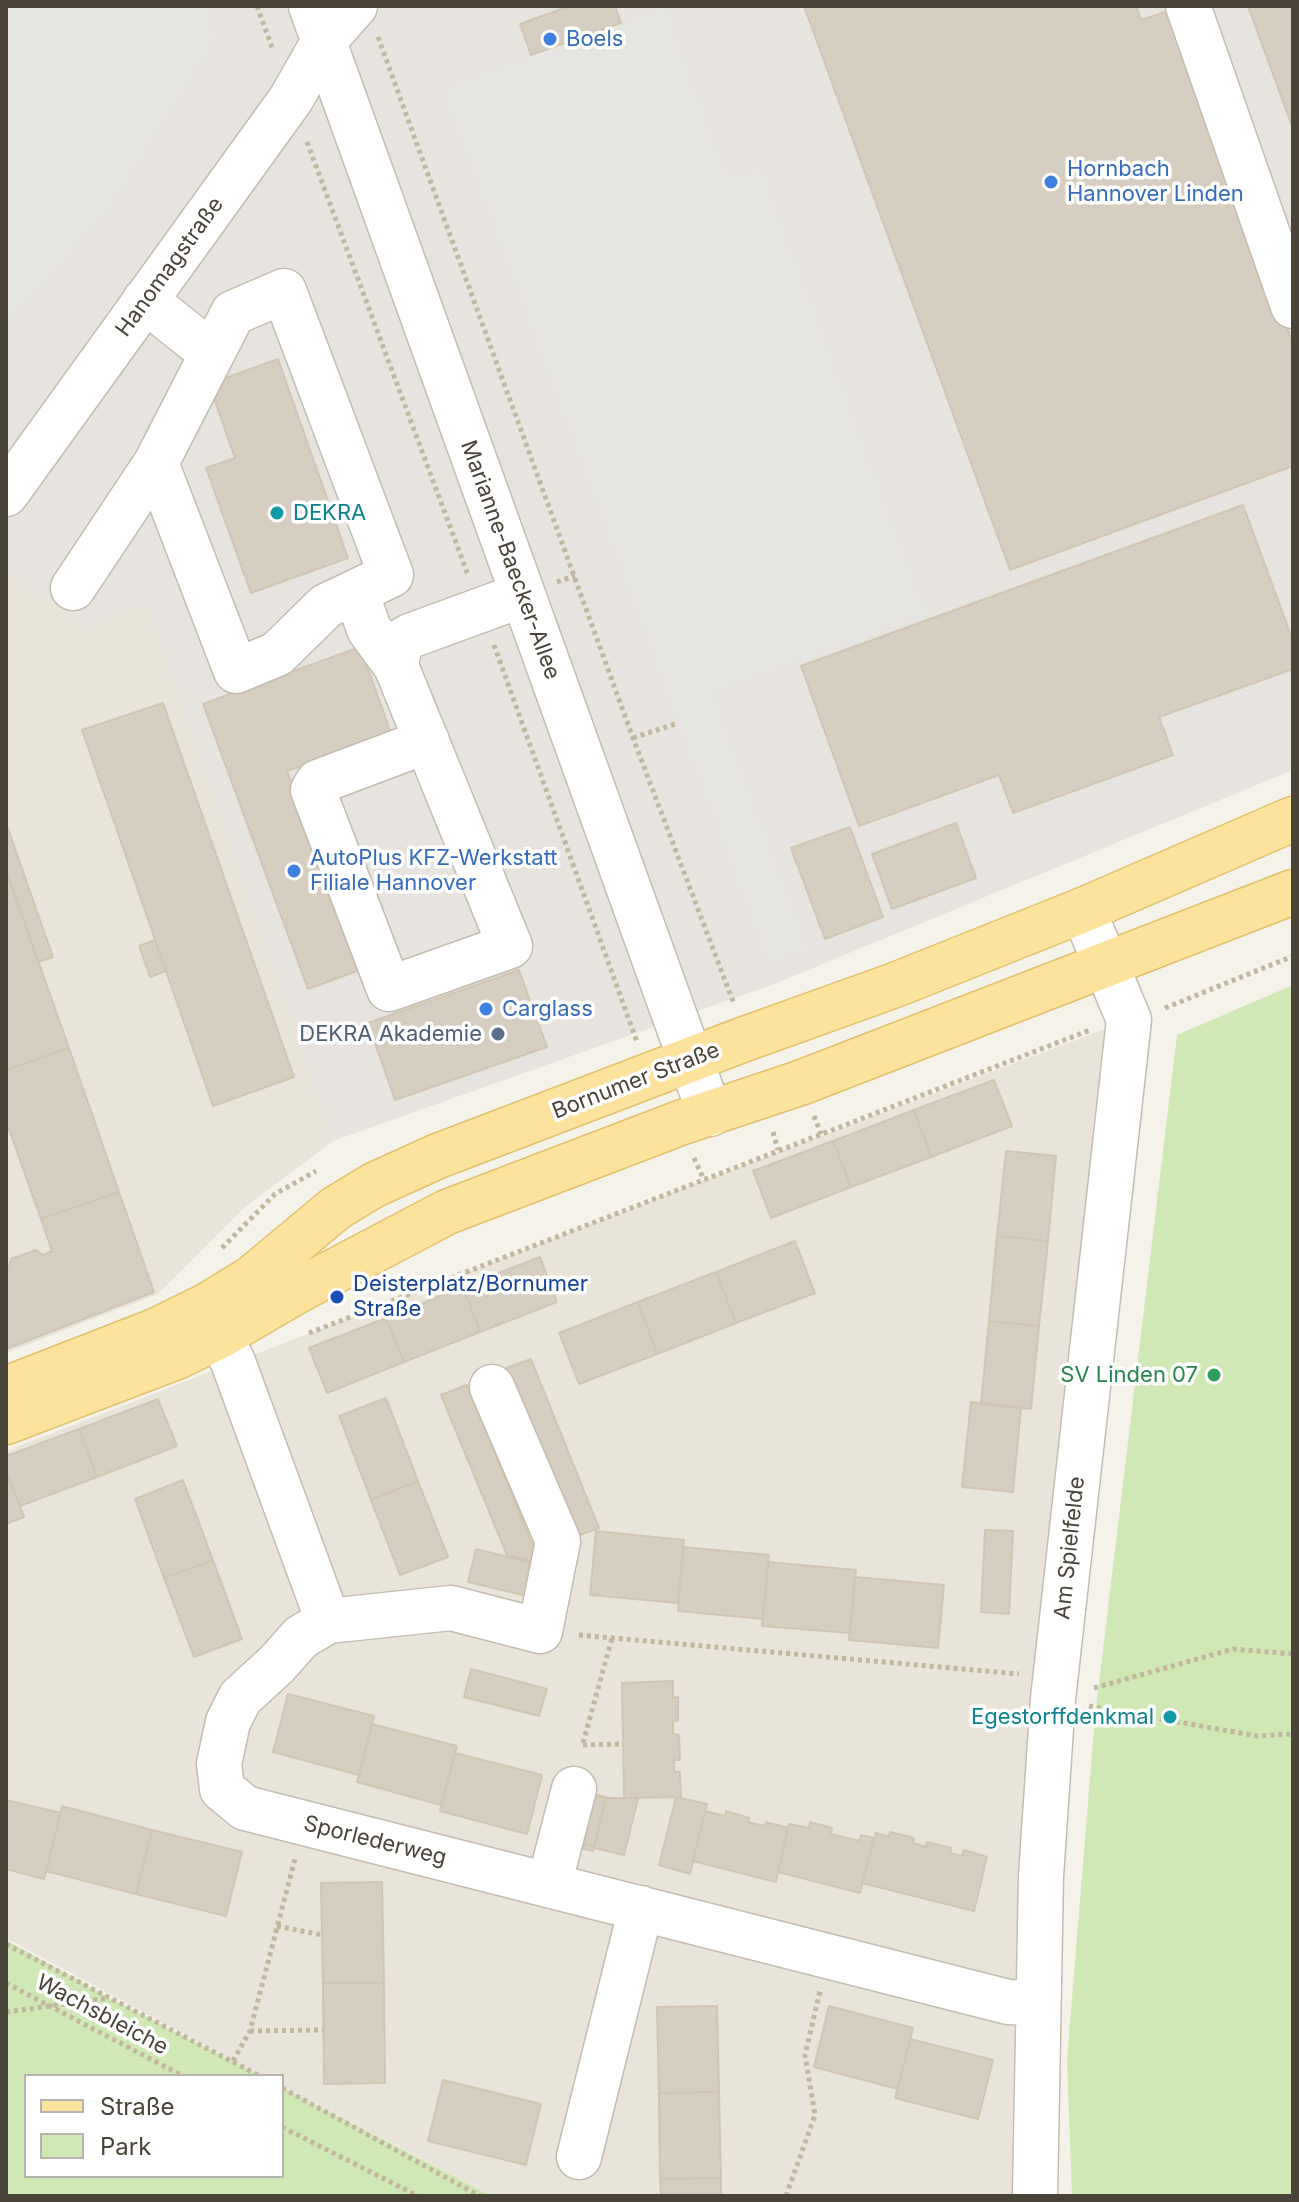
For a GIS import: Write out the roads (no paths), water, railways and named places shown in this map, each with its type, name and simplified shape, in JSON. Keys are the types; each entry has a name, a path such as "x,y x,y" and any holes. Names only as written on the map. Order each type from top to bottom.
{"main road":[{"name":"Bornumer Straße","path":"6,1389 155,1331 208,1305 252,1278 336,1208 374,1185 438,1156 895,985 1083,910 1293,819"},
{"path":"6,1422 179,1356 447,1212 800,1083 1293,892"}],"street":[{"path":"1188,6 1293,306"},
{"name":"Hanomagstraße","path":"7,490 291,99 318,24 366,20"},
{"name":"Marianne-Baecker-Allee","path":"318,24 710,1114"},
{"path":"73,588 156,463 233,313 284,291 391,575 326,606 277,654 236,671 156,463"},
{"path":"145,300 211,353"},
{"path":"356,592 369,629 396,666 427,741 510,946 389,989 313,790 318,782 427,741"},
{"path":"396,666 403,640 522,595"},
{"path":"1083,910 1105,966"},
{"name":"Am Spielfelde","path":"1035,2196 1041,1876 1038,1687 1129,1020 1105,966"},
{"path":"220,1336 233,1362 328,1621 451,1608 557,1633 558,1541 492,1387"},
{"name":"Sporlederweg","path":"328,1621 301,1637 240,1698 228,1722 219,1764 222,1789 245,1808 1008,2002 1037,2003"},
{"path":"549,1885 574,1789"},
{"path":"579,2157 641,1908"}],"place":[{"name":"Boels","path":"550,39"},
{"name":"Hornbach Hannover Linden","path":"1051,182"},
{"name":"DEKRA","path":"277,513"},
{"name":"AutoPlus KFZ-Werkstatt Filiale Hannover","path":"294,871"},
{"name":"Carglass","path":"486,1009"},
{"name":"DEKRA Akademie","path":"498,1034"},
{"name":"Deisterplatz/Bornumer Straße","path":"337,1297"},
{"name":"SV Linden 07","path":"1214,1375"},
{"name":"Egestorffdenkmal","path":"1170,1717"}]}
